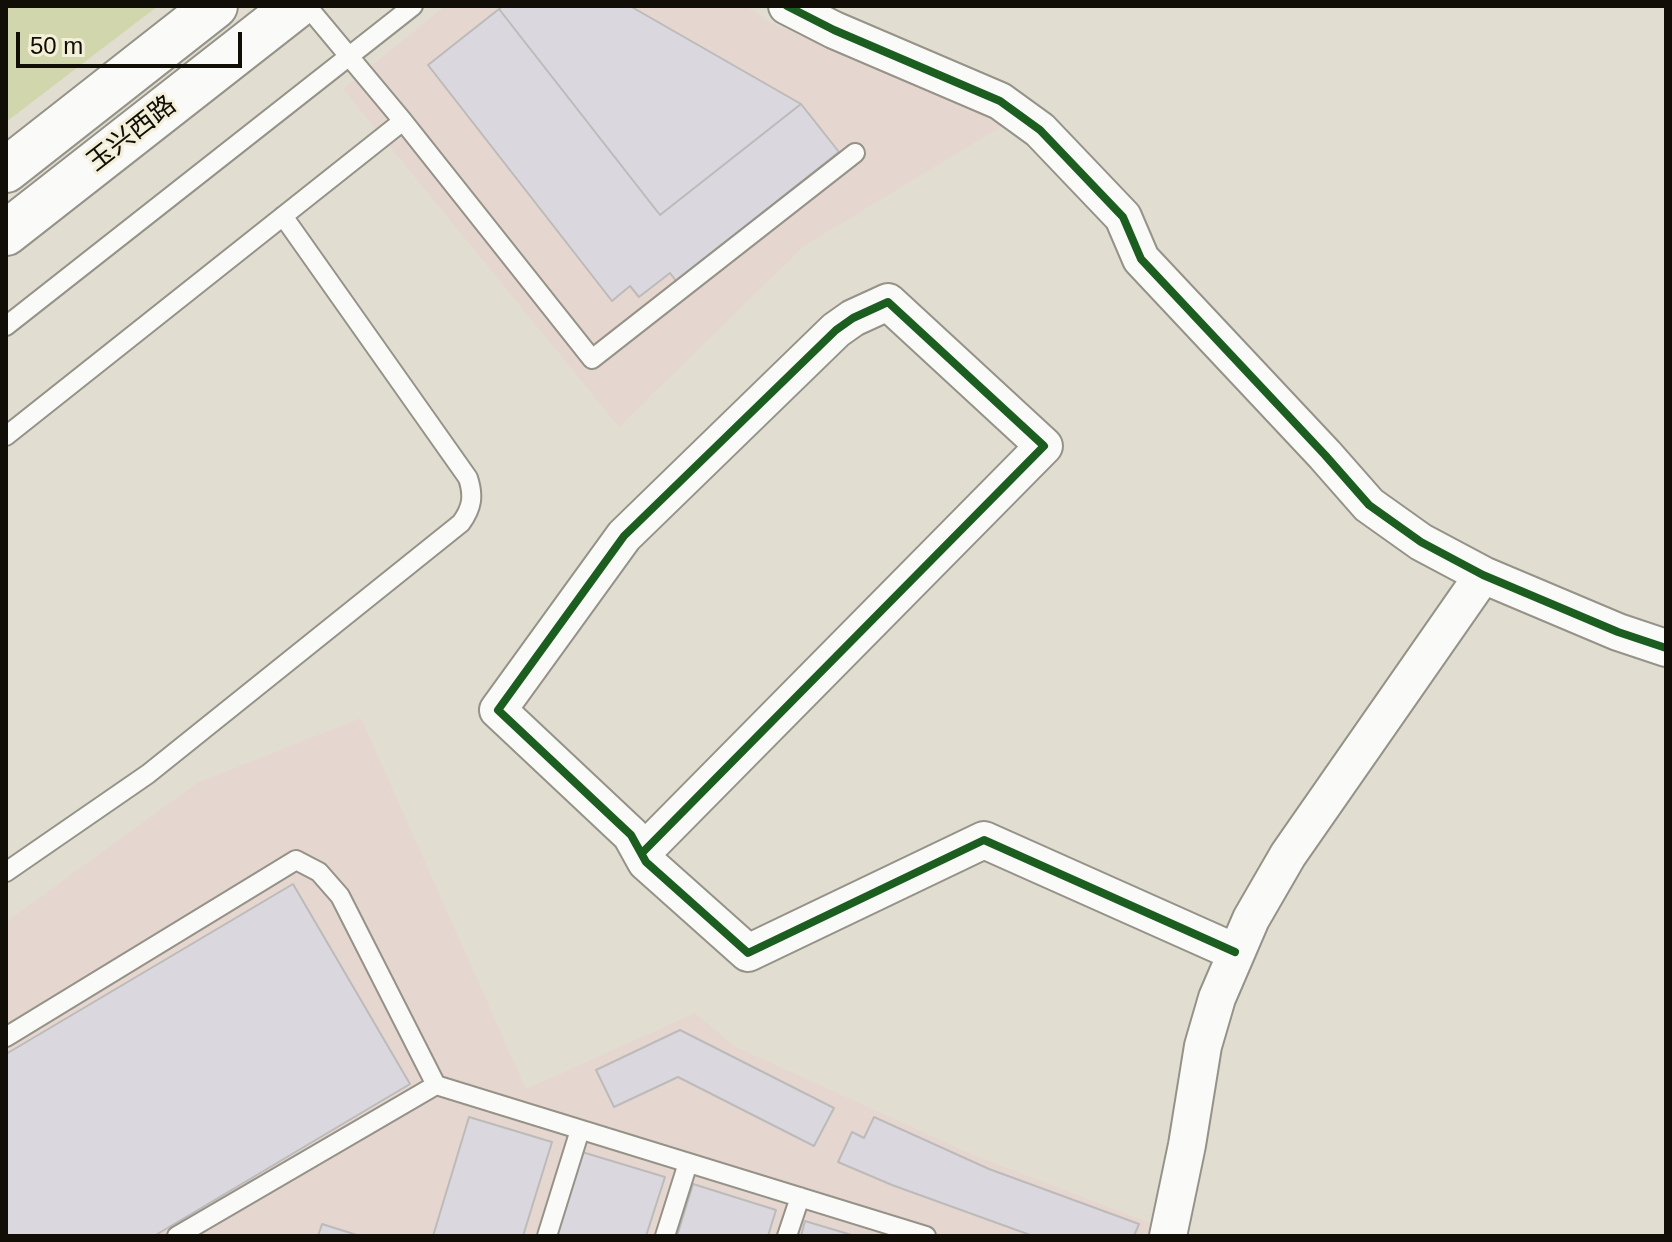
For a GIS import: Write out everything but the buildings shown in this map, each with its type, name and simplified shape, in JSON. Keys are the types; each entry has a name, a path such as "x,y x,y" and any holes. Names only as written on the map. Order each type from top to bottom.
{"main road":[{"name":"玉兴西路","path":"6,170 215,6"},
{"name":"玉兴西路","path":"6,233 296,6"}],"street":[{"path":"787,6 834,30 1000,101 1029,120 1123,217 1141,259 1369,505 1421,542 1483,575 1618,632 1666,648"},
{"path":"642,853 1044,446 888,302 853,318 836,330 624,536 498,710 631,835 646,862 748,953 984,840 1235,952"},
{"path":"1168,1236 1203,1046 1235,952 1288,855 1483,575"}],"lane":[{"path":"307,6 403,121 592,359 855,153"},
{"path":"6,326 413,6"},
{"path":"6,436 403,121"},
{"path":"6,872 148,774 461,523 469,512 472,500 468,478 283,216"},
{"path":"6,1037 296,860 319,872 340,896 436,1085 919,1235"},
{"path":"177,1236 436,1085"},
{"path":"547,1236 580,1130"},
{"path":"665,1236 688,1163"},
{"path":"787,1236 800,1197"}],"shaded area":[{"path":"445,6 746,6 775,25 1007,123 804,246 619,427 343,89"},
{"path":"361,718 526,1089 695,1013 734,1046 976,1156 1150,1223 1148,1236 6,1236 6,922 197,783"}],"green space":[{"path":"6,6 158,6 6,122"}],"cycle path":[{"path":"787,6 834,30 1000,101 1040,130 1123,217 1141,259 1369,505 1421,542 1483,575 1618,632 1666,648"},
{"path":"642,853 1044,446 888,302 853,318 836,330 624,536 498,710 631,835 646,862 748,953 984,840 1235,952"}]}
